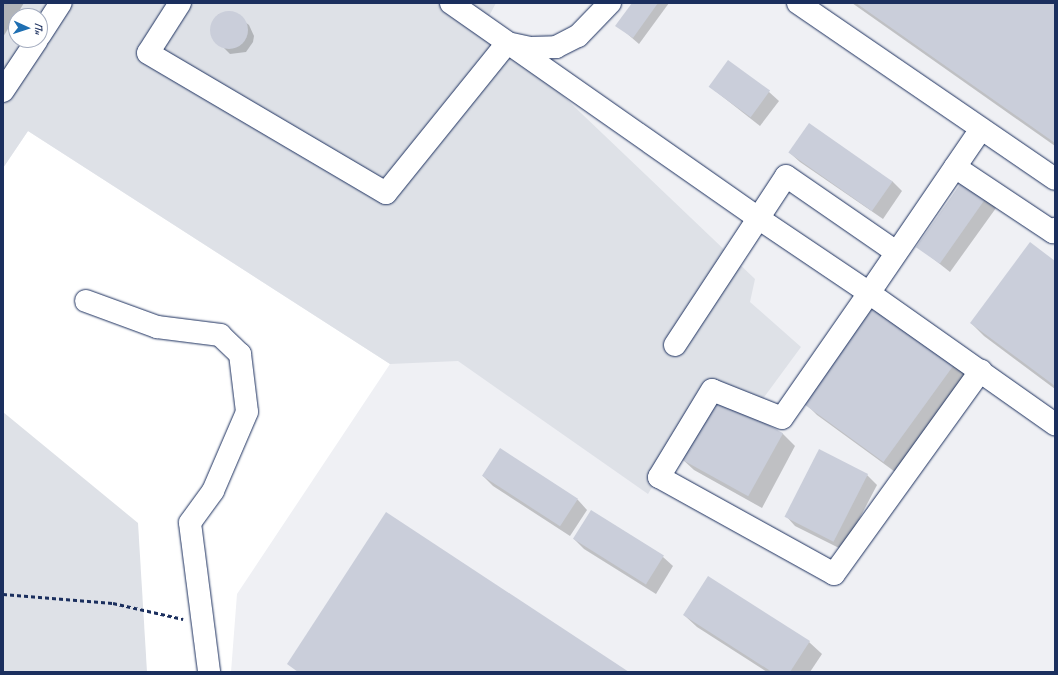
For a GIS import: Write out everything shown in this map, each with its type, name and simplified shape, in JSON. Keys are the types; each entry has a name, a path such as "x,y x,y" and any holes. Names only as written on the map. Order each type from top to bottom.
{"lane":[{"path":"48,23 61,3"},
{"path":"180,3 148,53 386,192 507,43"},
{"path":"451,3 758,218 981,370 1055,424"},
{"path":"578,36 600,3"},
{"path":"507,43 531,48 556,47 578,36 610,3"},
{"path":"798,3 1055,179"},
{"path":"3,91 32,48"},
{"path":"981,129 782,418 712,390 659,477 834,574 981,370"},
{"path":"955,166 1053,232 1055,229"},
{"path":"675,345 786,176 896,252"},
{"path":"86,301 157,327 220,335 240,354 248,412 213,491 190,523 210,672"}],"path":[{"path":"3,594 113,603 182,618 207,644"}],"shaded area":[{"path":"3,3 1055,3 1055,672 231,672 237,594 390,364 28,131 3,168"},
{"path":"3,3 496,3 479,35 560,93 755,279 750,302 801,347 759,404 713,384 648,494 458,361 390,364 28,131 3,168"},
{"path":"3,412 138,523 147,672 3,672"}],"building":[{"path":"632,3 658,3 633,38 615,26"},
{"path":"856,3 1055,3 1055,143"},
{"path":"225,11 233,11 243,16 247,23 247,37 243,44 233,49 225,49 215,44 213,41 210,34 210,26 215,16 218,14"},
{"path":"728,60 770,91 751,117 709,87"},
{"path":"809,123 893,182 872,211 788,152"},
{"path":"963,180 987,197 940,264 916,247"},
{"path":"1030,242 1055,261 1055,386 970,323"},
{"path":"877,299 959,358 883,462 802,403"},
{"path":"714,395 783,433 748,496 679,458"},
{"path":"500,448 578,499 560,526 482,476"},
{"path":"819,449 868,474 834,542 784,517"},
{"path":"591,510 664,556 646,584 573,539"},
{"path":"386,512 629,672 298,672 287,664"},
{"path":"708,576 810,641 790,672 772,672 683,615"}]}
